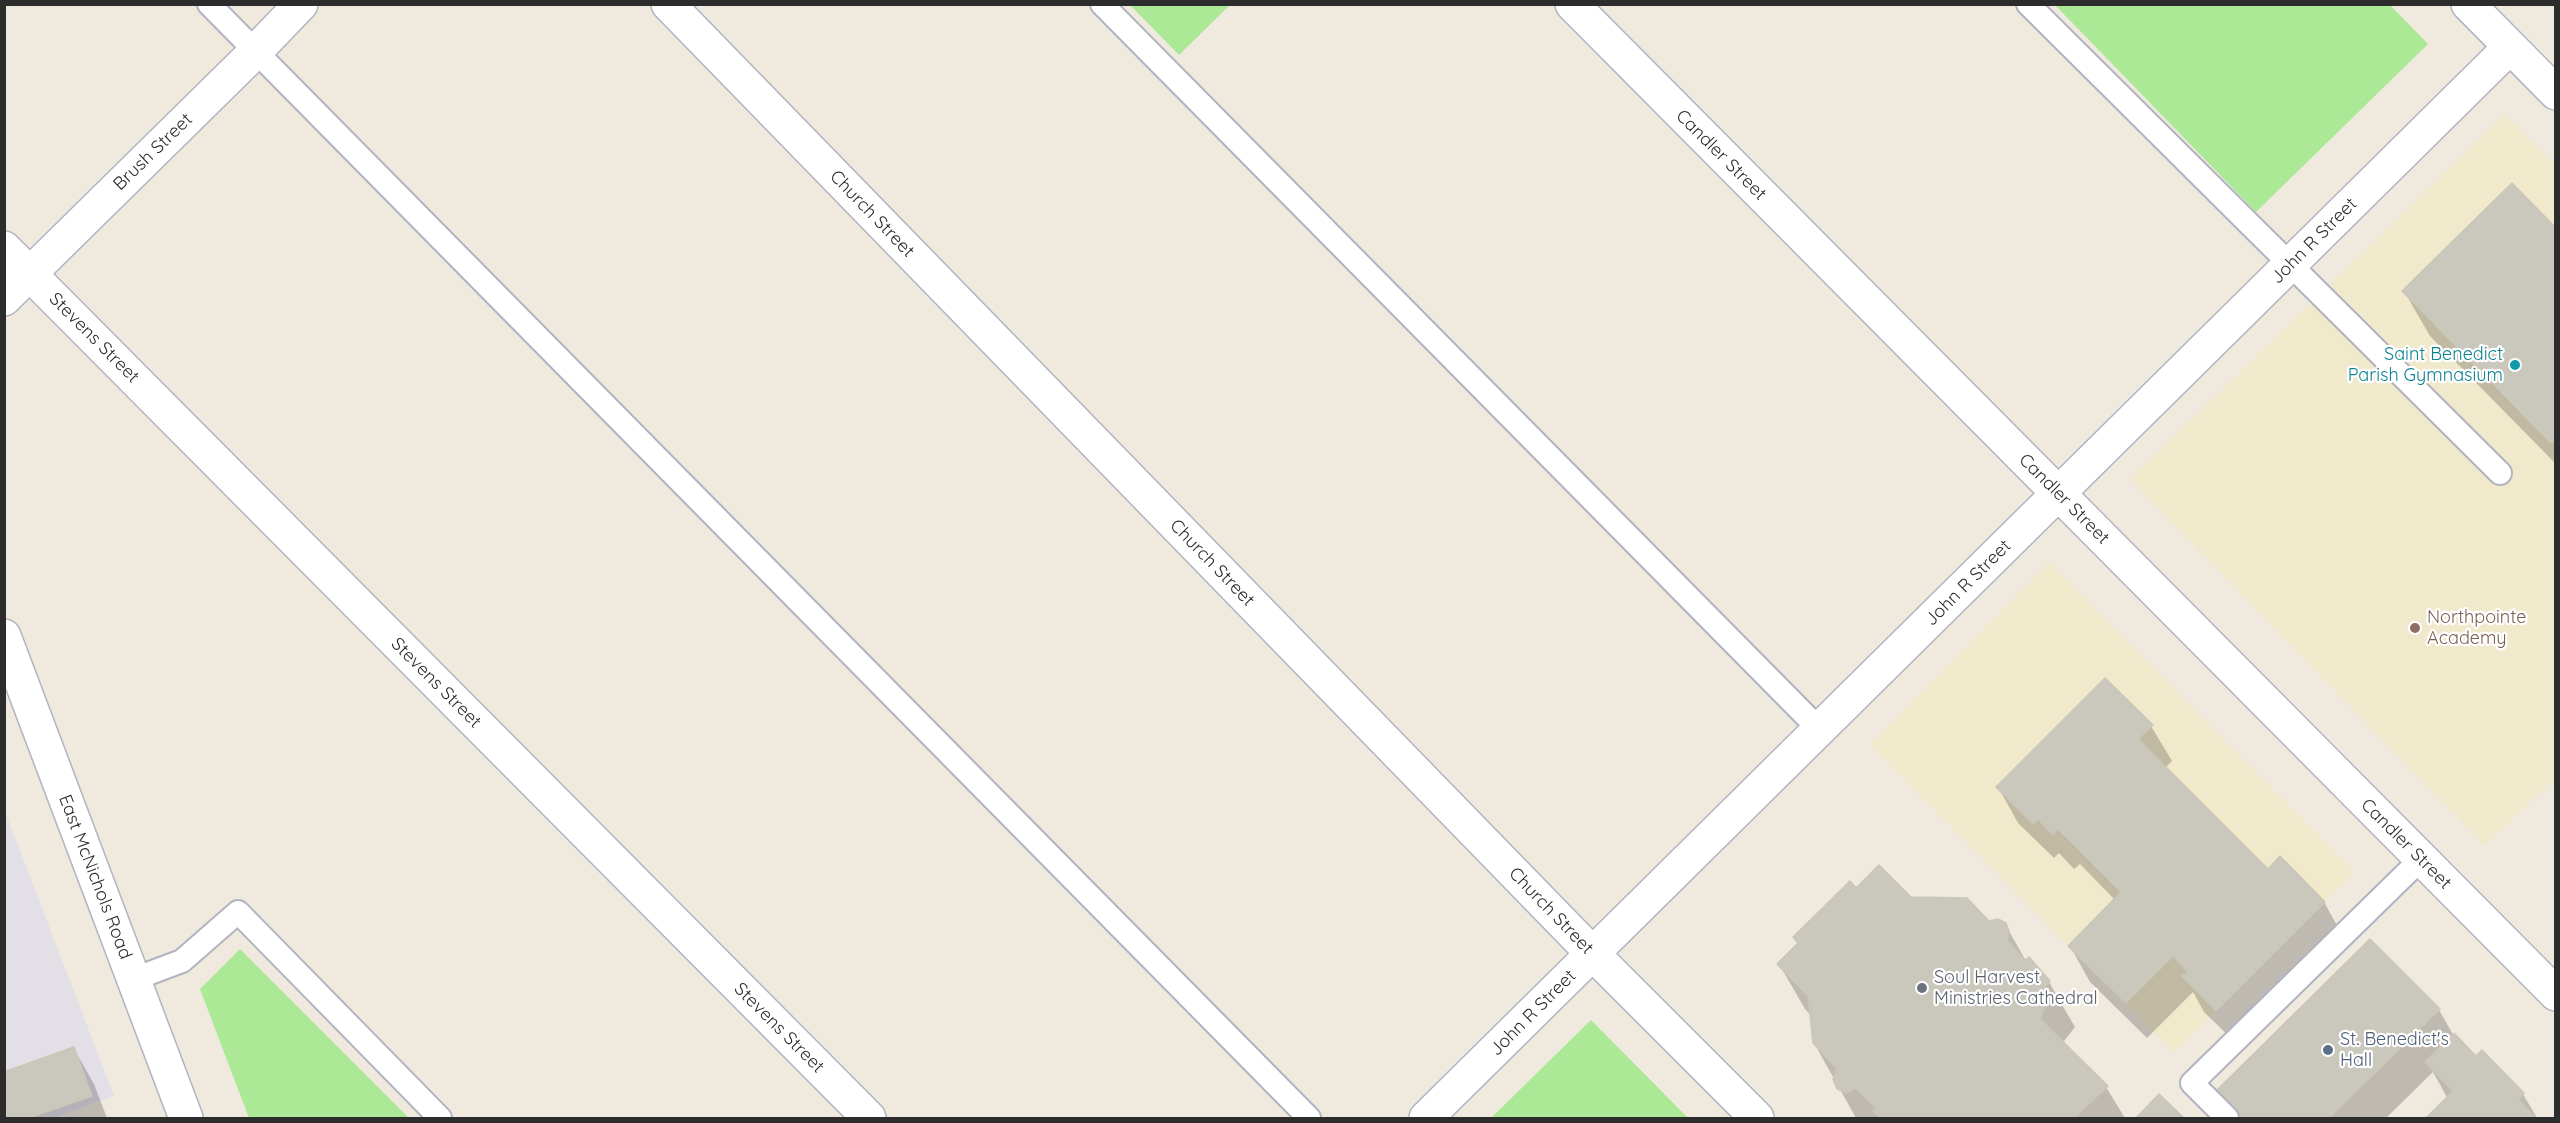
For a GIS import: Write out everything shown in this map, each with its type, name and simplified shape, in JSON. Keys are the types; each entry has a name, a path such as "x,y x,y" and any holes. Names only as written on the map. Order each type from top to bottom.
{"street":[{"name":"Brush Street","path":"4,299 301,4"},
{"name":"Church Street","path":"668,4 1593,954 1757,1119"},
{"name":"Candler Street","path":"1572,4 2556,994"},
{"path":"2468,4 2556,93"},
{"name":"John R Street","path":"1426,1119 2510,47"},
{"name":"Stevens Street","path":"4,248 869,1119"},
{"name":"East McNichols Road","path":"4,636 186,1119"}],"lane":[{"path":"209,4 1309,1119"},
{"path":"1102,4 1820,730"},
{"path":"2028,4 2289,266 2500,473"},
{"path":"2227,1119 2192,1083 2421,859"},
{"path":"134,979 182,961 238,912 440,1119"}],"shaded area":[{"name":"Northpointe Academy","path":"2505,114 2555,166 2555,778 2485,846 2130,479"},
{"path":"2049,562 2355,872 2174,1053 1870,745"},
{"path":"4,809 114,1096 53,1118 5,1118"}],"green space":[{"path":"1130,5 1230,5 1179,55"},
{"path":"2055,5 2390,5 2428,44 2256,212"},
{"path":"240,949 409,1118 249,1118 200,989"},
{"path":"1591,1020 1688,1118 1491,1118"}],"building":[{"name":"Saint Benedict Parish Gymnasium","path":"2512,183 2556,228 2556,439 2551,443 2402,291"},
{"path":"2105,678 2153,725 2138,739 2268,869 2280,856 2325,902 2216,1011 2182,976 2188,972 2173,956 2126,1003 2068,946 2121,892 2058,829 2053,835 2038,819 2033,824 1996,787"},
{"name":"Soul Harvest Ministries Cathedral","path":"1879,865 1911,897 1967,898 1989,921 1998,919 2006,923 2009,931 2007,940 2025,960 2029,957 2050,981 2038,995 2045,1006 2040,1019 2108,1086 2074,1118 1880,1118 1873,1111 1876,1108 1856,1088 1847,1093 1837,1089 1833,1079 1837,1069 1813,1043 1808,996 1777,964 1798,943 1793,937 1850,881 1856,888"},
{"name":"St. Benedict's Hall","path":"2370,939 2440,1009 2329,1118 2243,1118 2216,1091"},
{"path":"2454,1033 2476,1056 2482,1050 2524,1093 2518,1100 2536,1118 2426,1118 2453,1091 2425,1062"},
{"path":"74,1047 92,1096 28,1118 4,1118 4,1072"},
{"path":"2159,1094 2184,1118 2136,1118"}],"place":[{"name":"Saint Benedict Parish Gymnasium","path":"2515,365"},
{"name":"Northpointe Academy","path":"2415,628"},
{"name":"Soul Harvest Ministries Cathedral","path":"1922,988"},
{"name":"St. Benedict's Hall","path":"2328,1050"}]}
